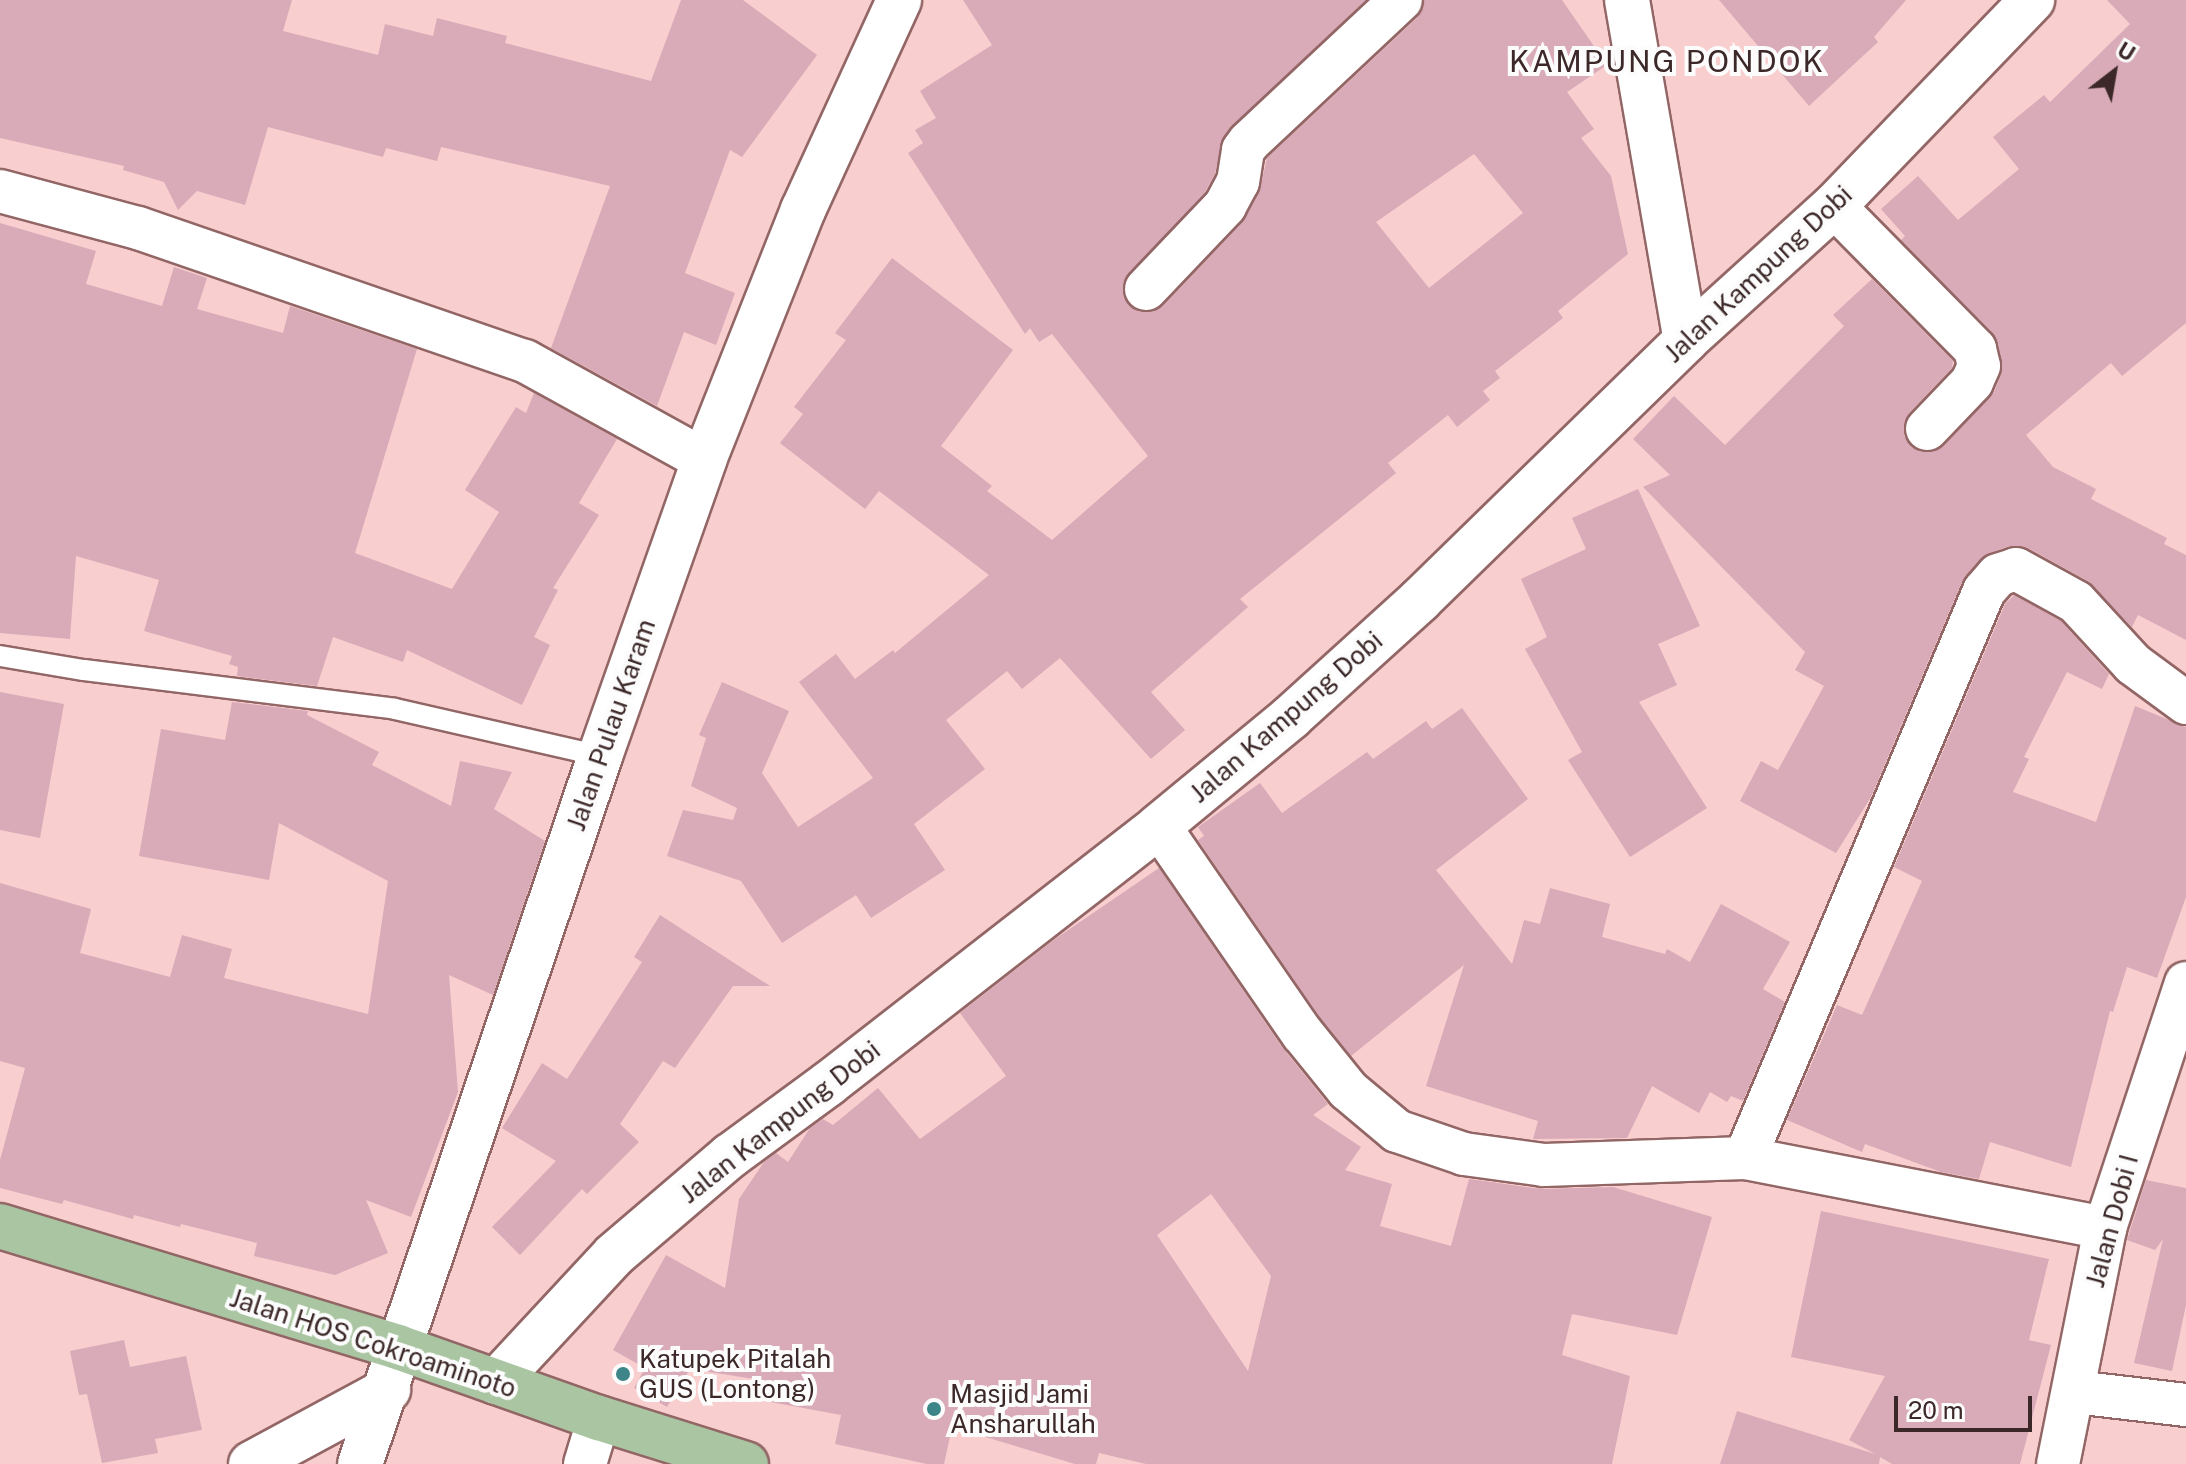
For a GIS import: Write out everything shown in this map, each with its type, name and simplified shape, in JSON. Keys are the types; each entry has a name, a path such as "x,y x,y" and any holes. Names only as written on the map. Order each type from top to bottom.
{"main road":[{"name":"Jalan HOS Cokroaminoto","path":"0,1226 398,1347 599,1418 746,1464"}],"street":[{"name":"Jalan Pulau Karam","path":"360,1464 388,1390 398,1347 704,460 803,210 899,0"},
{"path":"1146,289 1225,206 1238,182 1243,150 1249,142 1401,0"},
{"path":"1627,0 1686,340"},
{"name":"Jalan Kampung Dobi","path":"496,1382 614,1255 730,1156 828,1084 1159,826 1291,717 1420,600 1686,340 1834,206 2032,0"},
{"path":"0,191 138,228 525,361 704,460"},
{"path":"1834,206 1975,349 1979,366 1972,382 1927,429"},
{"path":"1745,1158 1984,591 1998,575 2016,569 2076,602 2133,664 2186,703"},
{"path":"1159,826 1302,1033 1348,1090 1397,1131 1464,1154 1544,1165 1745,1158 2105,1228"},
{"name":"Jalan Dobi I","path":"2058,1464 2075,1392 2105,1228 2186,983"},
{"path":"251,1464 388,1390"},
{"path":"2075,1392 2186,1405"},
{"path":"585,1464 599,1418"}],"lane":[{"path":"0,656 84,670 395,709 600,756"}],"building":[{"path":"0,0 292,0 283,31 378,55 385,24 433,36 437,18 507,36 505,43 651,81 681,0 743,0 817,55 742,157 730,150 685,273 735,293 716,345 684,332 657,406 551,348 610,186 441,147 437,161 386,148 383,157 268,127 245,205 197,191 178,210 164,182 123,170 124,166 0,138"},
{"path":"963,0 1366,0 1224,136 1215,174 1205,192 1123,283 1123,296 1129,306 1140,312 1152,312 1163,306 1242,223 1259,193 1267,158 1417,18 1424,0 1562,0 1607,65 1567,92 1594,129 1581,138 1611,176 1628,254 1558,311 1563,318 1495,371 1500,378 1483,391 1490,400 1457,427 1448,415 1388,463 1396,473 1240,599 1248,607 1151,692 1185,730 1151,759 1060,658 1022,689 1007,671 946,720 985,769 914,824 945,870 871,918 856,895 782,943 741,881 667,856 683,810 733,820 737,808 691,786 706,738 699,735 722,682 789,711 762,773 798,827 873,778 799,682 836,654 855,679 893,650 895,653 989,575 879,491 865,509 780,443 803,414 794,407 846,340 835,333 892,258 1013,350 941,446 992,486 987,491 1052,540 1148,456 1052,334 1039,342 1030,328 1025,334 908,153 923,143 915,130 936,118 920,91 992,45","holes":["1474,154 1523,213 1429,288 1376,222"]},
{"path":"1719,0 1906,0 1874,37 1878,42 1809,106"},
{"path":"2107,0 2186,0 2186,323 2122,376 2111,363 2026,435 2053,467 2096,489 2091,499 2167,538 2164,544 2186,555 2186,640 2138,615 2132,627 2088,581 2028,548 2009,546 1990,553 1962,582 1871,797 1836,853 1740,801 1761,761 1778,770 1824,686 1795,670 1805,652 1643,487 1670,475 1633,439 1674,396 1725,445 1844,326 1833,315 1872,279 1953,361 1952,368 1910,412 1904,424 1904,436 1911,447 1921,452 1933,452 1944,446 1994,392 2001,375 1998,344 1992,332 1901,240 1905,236 1881,209 1918,176 1958,220 2019,169 1993,137 2044,95 2050,102 2130,24"},
{"path":"0,223 96,251 86,284 162,306 174,267 207,278 197,309 283,333 290,306 417,349 355,553 452,589 499,512 465,490 516,407 526,413 534,393 617,439 579,503 599,515 553,588 558,590 534,637 550,645 522,705 407,650 403,662 333,637 317,686 237,676 238,667 229,664 232,656 144,631 159,580 76,556 70,639 0,633"},
{"path":"1638,489 1700,626 1658,644 1677,685 1639,702 1707,808 1630,857 1568,760 1582,752 1525,649 1547,637 1521,579 1586,549 1572,518"},
{"path":"2014,595 2061,621 2109,674 2102,689 2067,672 2024,757 2029,759 2013,792 2096,822 2135,706 2186,727 2186,897 2157,978 2127,967 2113,1012 2110,1011 2071,1167 1990,1142 1979,1179 1941,1172 1865,1144 1862,1152 1787,1120 1837,1005 1862,1015 1922,881 1894,867 2005,604"},
{"path":"0,692 64,704 40,838 0,830"},
{"path":"232,702 308,711 307,715 379,752 372,765 451,806 460,761 512,772 494,809 545,841 493,995 449,975 458,1092 411,1217 366,1200 388,1253 335,1275 254,1256 257,1243 181,1224 180,1227 134,1215 133,1219 64,1200 62,1204 0,1188 0,1160 25,1068 0,1061 0,883 91,909 80,953 170,977 182,935 232,949 224,978 368,1014 388,881 279,823 269,880 139,856 161,729 225,740"},
{"path":"1462,708 1528,799 1436,870 1512,964 1524,920 1540,924 1550,888 1610,904 1602,937 1665,954 1667,949 1690,962 1721,904 1790,942 1763,989 1785,1002 1743,1101 1731,1096 1727,1102 1710,1092 1699,1113 1652,1086 1627,1138 1533,1139 1538,1121 1426,1086 1464,965 1351,1056 1321,1019 1198,840 1204,836 1198,827 1260,783 1282,813 1367,752 1373,759 1426,721 1432,729"},
{"path":"1159,868 1282,1047 1328,1104 1313,1115 1361,1147 1345,1170 1392,1184 1380,1226 1451,1246 1469,1179 1541,1189 1613,1187 1712,1217 1677,1335 1572,1314 1562,1355 1630,1376 1612,1464 1146,1464 1099,1453 1096,1464 1075,1464 952,1427 944,1464 927,1464 835,1444 841,1415 765,1401 768,1381 690,1369 667,1407 634,1388 645,1368 613,1350 666,1255 725,1288 739,1199 764,1162 776,1153 788,1162 810,1128 823,1119 833,1125 878,1088 920,1139 1006,1076 960,1013 1055,939","holes":["1211,1194 1271,1276 1248,1371 1157,1235"]},
{"path":"660,915 770,986 733,986 675,1068 663,1061 620,1124 639,1142 587,1194 582,1189 520,1255 492,1227 556,1161 502,1128 542,1063 567,1079 642,962 634,957"},
{"path":"2146,1180 2186,1188 2186,1305 2172,1371 2134,1363 2163,1239 2155,1250 2127,1240"},
{"path":"1821,1211 2049,1259 2029,1340 2051,1345 2020,1464 1892,1464 1880,1457 1879,1464 1720,1464 1737,1411 1875,1454 1849,1440 1885,1376 1791,1357"},
{"path":"124,1340 130,1367 186,1356 202,1430 155,1439 158,1453 102,1463 87,1394 79,1395 70,1351"}],"place":[{"name":"Katupek Pitalah GUS (Lontong)","path":"623,1374"},
{"name":"Masjid Jami Ansharullah","path":"934,1409"}],"district":[{"name":"KAMPUNG PONDOK","path":"1667,61"}]}
